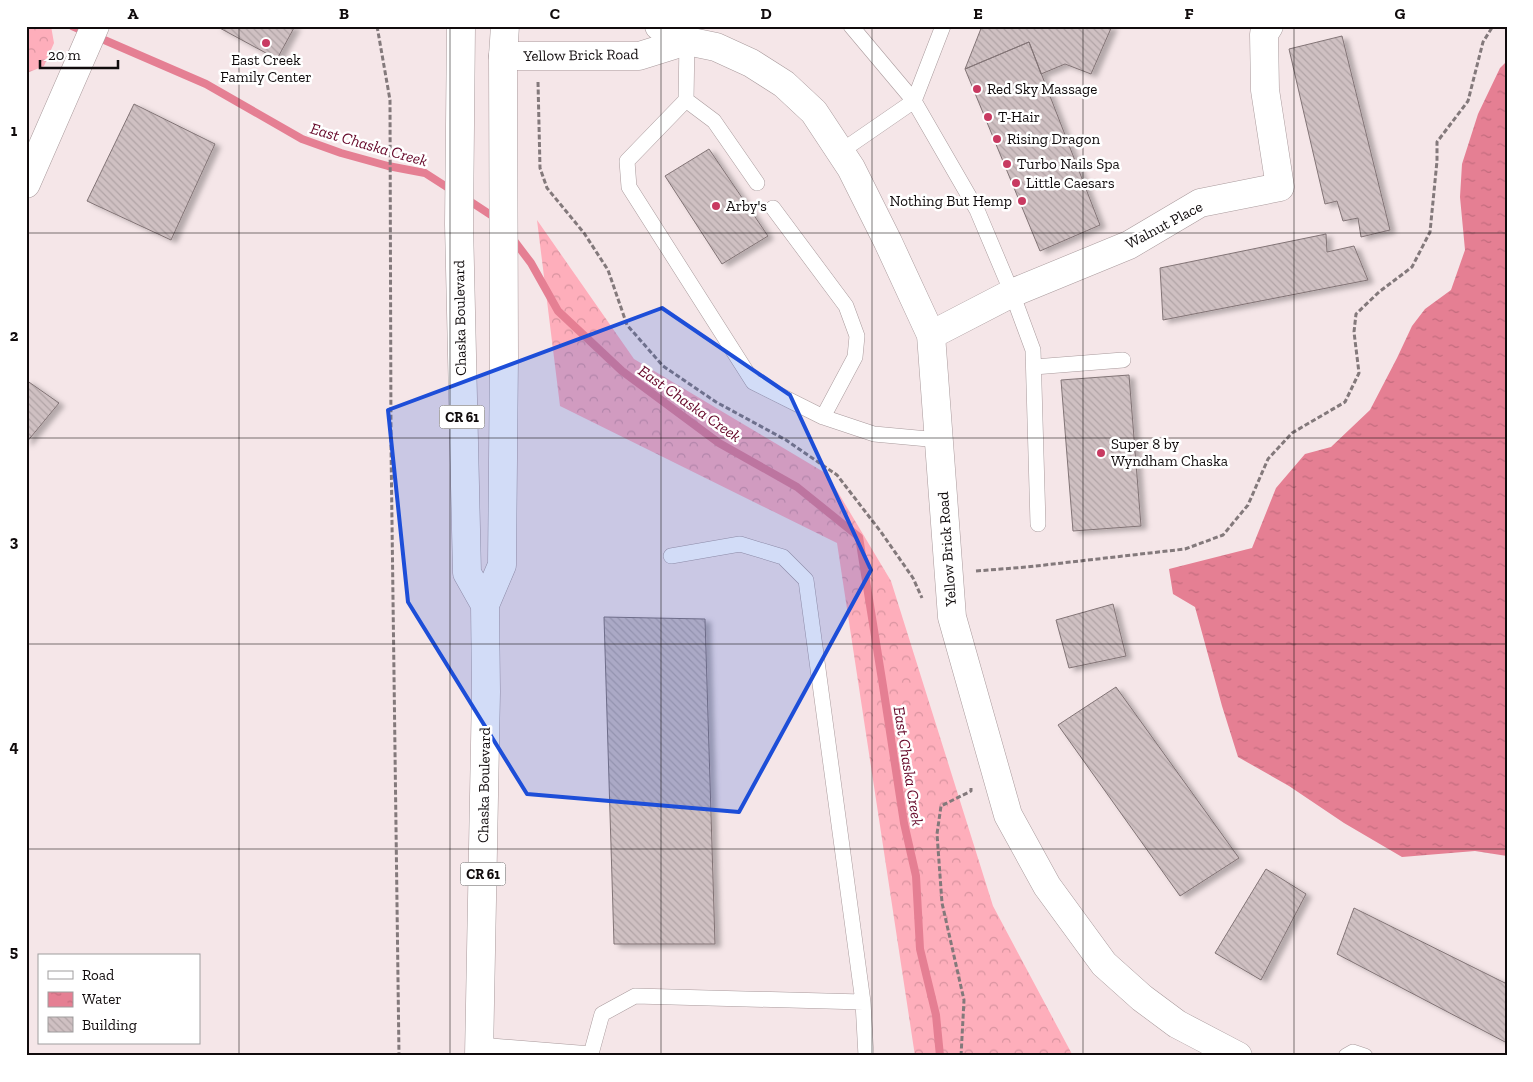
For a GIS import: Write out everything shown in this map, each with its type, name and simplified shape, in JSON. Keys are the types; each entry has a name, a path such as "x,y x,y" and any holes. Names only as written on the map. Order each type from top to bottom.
{"street":[{"path":"26,184 95,26"},
{"name":"Chaska Boulevard","path":"461,26 458,224 467,573 485,605"},
{"name":"Chaska Boulevard","path":"479,1050 486,692 485,605 502,565 503,56 505,26"},
{"name":"Yellow Brick Road","path":"659,26 687,41 716,47 751,63 784,84 814,112 851,168 932,335 952,617 1008,815 1047,886 1104,964 1129,987 1177,1024 1238,1056"},
{"name":"Walnut Place","path":"932,335 1012,293 1129,245 1200,203 1280,187 1265,90 1264,34 1269,26"},
{"name":"Yellow Brick Road","path":"503,56 639,56 687,41"}],"lane":[{"path":"852,26 914,101 977,210 1012,293 1033,350 1038,524"},
{"path":"840,152 914,101 943,26"},
{"path":"687,41 686,100 627,161 628,187 753,382 823,418 874,434 939,440"},
{"path":"686,100 714,121 757,183"},
{"path":"773,208 846,306 857,336 855,357 823,418"},
{"path":"1034,367 1123,360"},
{"path":"671,556 740,544 783,557 806,580 863,1002 866,1056"},
{"path":"479,1050 591,1055 602,1014 634,996 863,1002"},
{"path":"1346,1056 1353,1052 1365,1056"}],"path":[{"path":"377,26 390,100 391,436 399,1056"},
{"path":"913,578 1185,549 1223,535 1248,505 1268,459 1292,432 1345,402 1359,373 1354,332 1356,314 1379,292 1412,267 1430,232 1437,142 1468,100 1483,42 1493,26"},
{"path":"535,55 538,86 540,168 547,188 584,233 608,270 627,325 663,366 716,402 786,440 837,475 881,532 913,578 922,596 924,606"},
{"path":"962,1056 964,1000 942,902 937,834 941,806 971,791 969,782"}],"highlighted area":[{"path":"662,308 790,395 871,570 739,812 527,794 408,602 388,410"}],"green space":[{"path":"26,26 51,26 54,43 44,66 27,73"},
{"path":"537,220 634,359 827,474 891,581 993,906 1073,1056 915,1056 837,543 560,406"}],"water":[{"path":"1507,61 1507,856 1475,851 1402,857 1344,823 1289,786 1238,757 1195,607 1173,594 1169,569 1252,548 1276,488 1305,454 1331,447 1370,410 1412,326 1425,309 1451,290 1465,250 1460,197 1462,164 1478,114 1500,68"}],"building":[{"name":"East Creek Family Center","path":"216,26 295,26 277,59"},
{"path":"982,26 1112,26 1091,74 1065,64 1041,74 1029,42 965,69"},
{"path":"1342,36 1390,230 1361,237 1358,218 1343,221 1337,201 1325,204 1289,49"},
{"path":"1029,42 1100,225 1040,251 965,69"},
{"path":"134,104 215,144 171,240 87,201"},
{"name":"Arby's","path":"709,149 768,236 722,264 665,176"},
{"path":"1326,234 1327,252 1354,246 1368,280 1163,320 1160,268"},
{"name":"Super 8 by Wyndham Chaska","path":"1129,375 1141,526 1073,531 1061,380"},
{"path":"26,380 59,403 26,443"},
{"path":"1113,604 1126,656 1069,668 1056,620"},
{"path":"604,617 705,619 715,944 614,944"},
{"path":"1116,687 1239,858 1180,896 1058,725"},
{"path":"1266,869 1306,894 1261,980 1215,953"},
{"path":"1354,908 1507,984 1507,1043 1337,954"}],"waterway":[{"name":"East Chaska Creek","path":"72,26 206,84 302,139 341,153 388,166 425,173 453,191"},
{"name":"East Chaska Creek","path":"465,198 497,219"},
{"name":"East Chaska Creek","path":"512,238 531,263 558,311 622,371 719,443 797,487 859,537 904,823 916,876 920,949 936,1015 940,1056"}],"place":[{"name":"East Creek Family Center","path":"266,43"},
{"name":"Red Sky Massage","path":"977,89"},
{"name":"T-Hair","path":"988,117"},
{"name":"Rising Dragon","path":"997,139"},
{"name":"Turbo Nails Spa","path":"1007,164"},
{"name":"Little Caesars","path":"1016,183"},
{"name":"Nothing But Hemp","path":"1022,201"},
{"name":"Arby's","path":"716,206"},
{"name":"Super 8 by Wyndham Chaska","path":"1101,453"}]}
